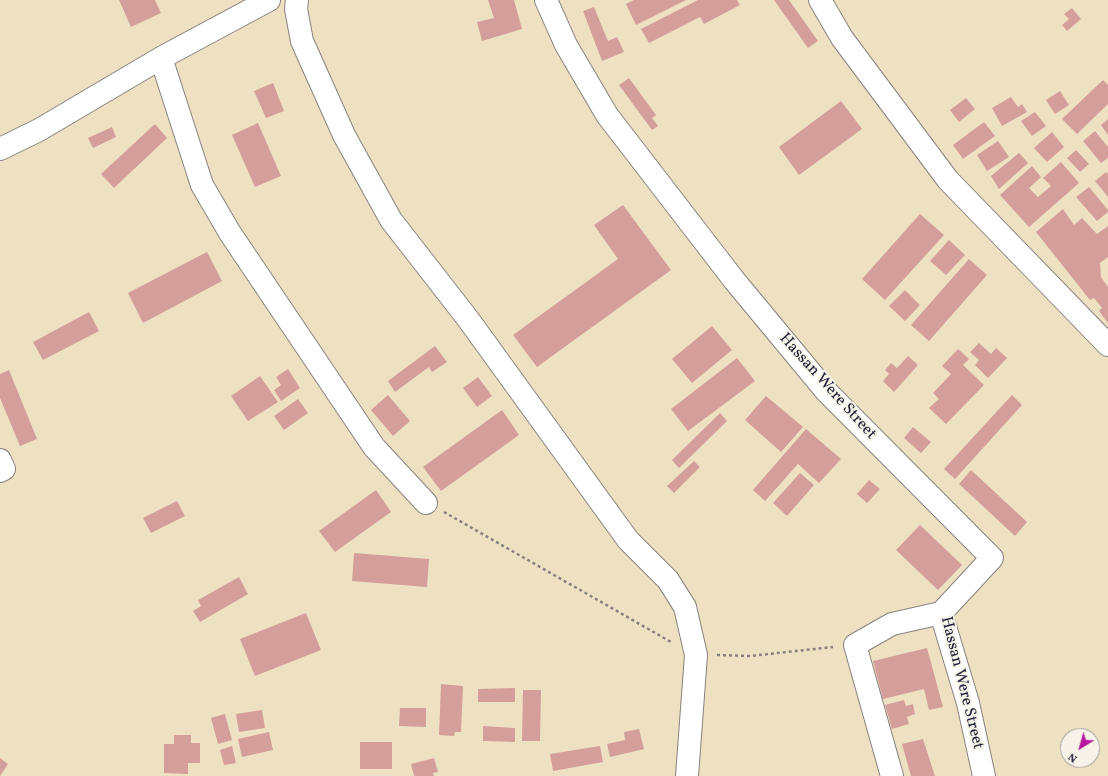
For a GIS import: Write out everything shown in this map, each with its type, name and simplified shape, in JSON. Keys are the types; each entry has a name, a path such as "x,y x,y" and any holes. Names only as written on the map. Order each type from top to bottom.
{"street":[{"path":"0,149 39,130 161,58 269,0"},
{"path":"297,0 296,9 302,41 344,135 391,220 468,319 628,540 668,580 685,606 696,655 687,776"},
{"name":"Hassan Were Street","path":"546,0 566,45 607,115 734,280 826,391 992,558 941,613 968,703 984,776"},
{"path":"820,0 842,38 948,180 1108,345"},
{"path":"161,58 182,129 202,185 230,233 374,448 426,503"},
{"path":"0,460 4,469 0,471"},
{"path":"892,776 855,645 892,624 941,613"}],"path":[{"path":"426,503 551,572 652,632 696,655 750,656 855,645"}],"building":[{"path":"119,0 155,0 161,13 131,27"},
{"path":"488,0 514,0 522,29 482,41 477,22 494,18"},
{"path":"634,0 686,0 636,25 626,4"},
{"path":"698,0 737,0 740,5 704,24 700,17 649,43 641,29"},
{"path":"774,0 789,0 818,41 808,48"},
{"path":"594,7 608,41 617,37 624,52 602,61 583,11"},
{"path":"1072,8 1081,19 1067,31 1062,25 1069,19 1064,14"},
{"path":"629,78 656,115 652,118 658,126 652,130 619,85"},
{"path":"1103,80 1108,85 1108,104 1077,134 1062,119"},
{"path":"273,83 284,111 266,118 254,91"},
{"path":"1060,91 1069,105 1055,114 1046,100"},
{"path":"1011,97 1018,107 1022,104 1027,112 1002,126 992,108"},
{"path":"966,98 975,109 959,122 950,110"},
{"path":"841,101 862,129 799,175 779,147"},
{"path":"1035,112 1046,126 1032,136 1021,121"},
{"path":"1108,119 1108,135 1101,125"},
{"path":"984,122 995,136 963,159 953,145"},
{"path":"258,123 281,176 255,187 232,135"},
{"path":"155,124 167,138 114,188 101,174"},
{"path":"112,127 116,137 93,148 88,138"},
{"path":"1095,131 1108,147 1108,158 1101,163 1083,141"},
{"path":"1052,132 1064,147 1047,162 1034,148"},
{"path":"998,141 1009,157 987,171 977,155"},
{"path":"1076,150 1089,164 1080,172 1067,158"},
{"path":"1019,153 1028,163 999,189 991,176"},
{"path":"1061,162 1079,183 1029,227 1000,195 1032,166 1041,177 1029,188 1038,197 1051,186 1043,178"},
{"path":"1106,172 1108,174 1108,197 1095,181"},
{"path":"1089,187 1108,210 1108,212 1097,221 1076,197"},
{"path":"623,205 671,270 537,367 513,335 618,259 594,225"},
{"path":"1063,209 1074,225 1082,218 1097,234 1108,226 1108,257 1100,263 1101,277 1108,287 1108,323 1099,311 1102,308 1094,298 1090,300 1036,232"},
{"path":"920,214 944,235 885,300 862,279"},
{"path":"949,240 965,255 946,275 930,261"},
{"path":"207,252 222,281 143,323 128,293"},
{"path":"969,259 987,275 929,341 911,325"},
{"path":"905,290 920,305 905,321 889,306"},
{"path":"89,312 99,331 43,360 33,342"},
{"path":"712,326 732,350 692,383 672,359"},
{"path":"979,343 991,354 996,348 1007,358 988,378 975,365 979,360 970,352"},
{"path":"435,346 447,362 432,372 429,367 395,392 388,381"},
{"path":"958,349 969,359 963,365 984,385 946,424 929,408 939,399 933,393 951,374 942,366"},
{"path":"908,356 918,365 894,392 883,381 889,374 885,370 891,363 897,368"},
{"path":"737,358 755,381 688,431 671,409"},
{"path":"288,369 300,388 281,401 274,390 281,385 276,377"},
{"path":"9,370 37,439 20,446 0,398 0,374"},
{"path":"260,376 278,402 248,421 231,396"},
{"path":"478,377 492,396 477,407 463,388"},
{"path":"388,395 410,421 393,436 371,410"},
{"path":"1012,395 1022,405 955,479 944,469"},
{"path":"766,396 803,427 781,452 745,420"},
{"path":"298,399 308,413 284,430 274,416"},
{"path":"502,410 519,435 441,491 423,467"},
{"path":"720,413 727,421 679,468 672,460"},
{"path":"913,427 931,442 921,453 904,438"},
{"path":"806,429 841,459 819,483 798,464 765,501 753,490"},
{"path":"694,461 700,467 674,493 667,486"},
{"path":"971,470 1027,522 1015,536 959,484"},
{"path":"800,473 814,485 787,516 773,503"},
{"path":"869,480 880,489 867,503 857,494"},
{"path":"376,490 391,512 335,552 319,531"},
{"path":"177,501 185,516 151,533 143,518"},
{"path":"920,525 962,565 938,590 896,550"},
{"path":"354,553 429,559 427,587 352,581"},
{"path":"239,577 248,594 200,622 193,611 201,606 198,600"},
{"path":"306,613 321,650 255,676 240,639"},
{"path":"927,648 943,707 929,710 924,689 883,699 873,661"},
{"path":"441,684 463,686 461,732 455,732 454,736 439,735"},
{"path":"515,688 515,702 478,702 478,689"},
{"path":"523,690 541,690 540,741 522,741"},
{"path":"904,700 906,706 913,704 915,714 907,717 909,724 892,729 885,705"},
{"path":"400,708 426,708 426,727 399,726"},
{"path":"262,710 265,728 239,732 236,714"},
{"path":"225,714 232,740 218,744 211,718"},
{"path":"483,726 515,728 515,742 483,741"},
{"path":"639,729 644,749 610,757 607,744 625,740 624,732"},
{"path":"269,732 273,750 242,757 238,739"},
{"path":"174,735 191,735 191,743 200,743 200,763 188,763 188,774 164,773 164,744 174,744"},
{"path":"923,739 935,776 911,776 902,744"},
{"path":"360,742 392,742 392,769 360,769"},
{"path":"232,746 236,763 224,765 220,750"},
{"path":"600,746 603,762 553,771 550,754"},
{"path":"0,758 8,764 0,776"},
{"path":"434,758 438,772 433,773 434,776 414,776 411,764"}]}
